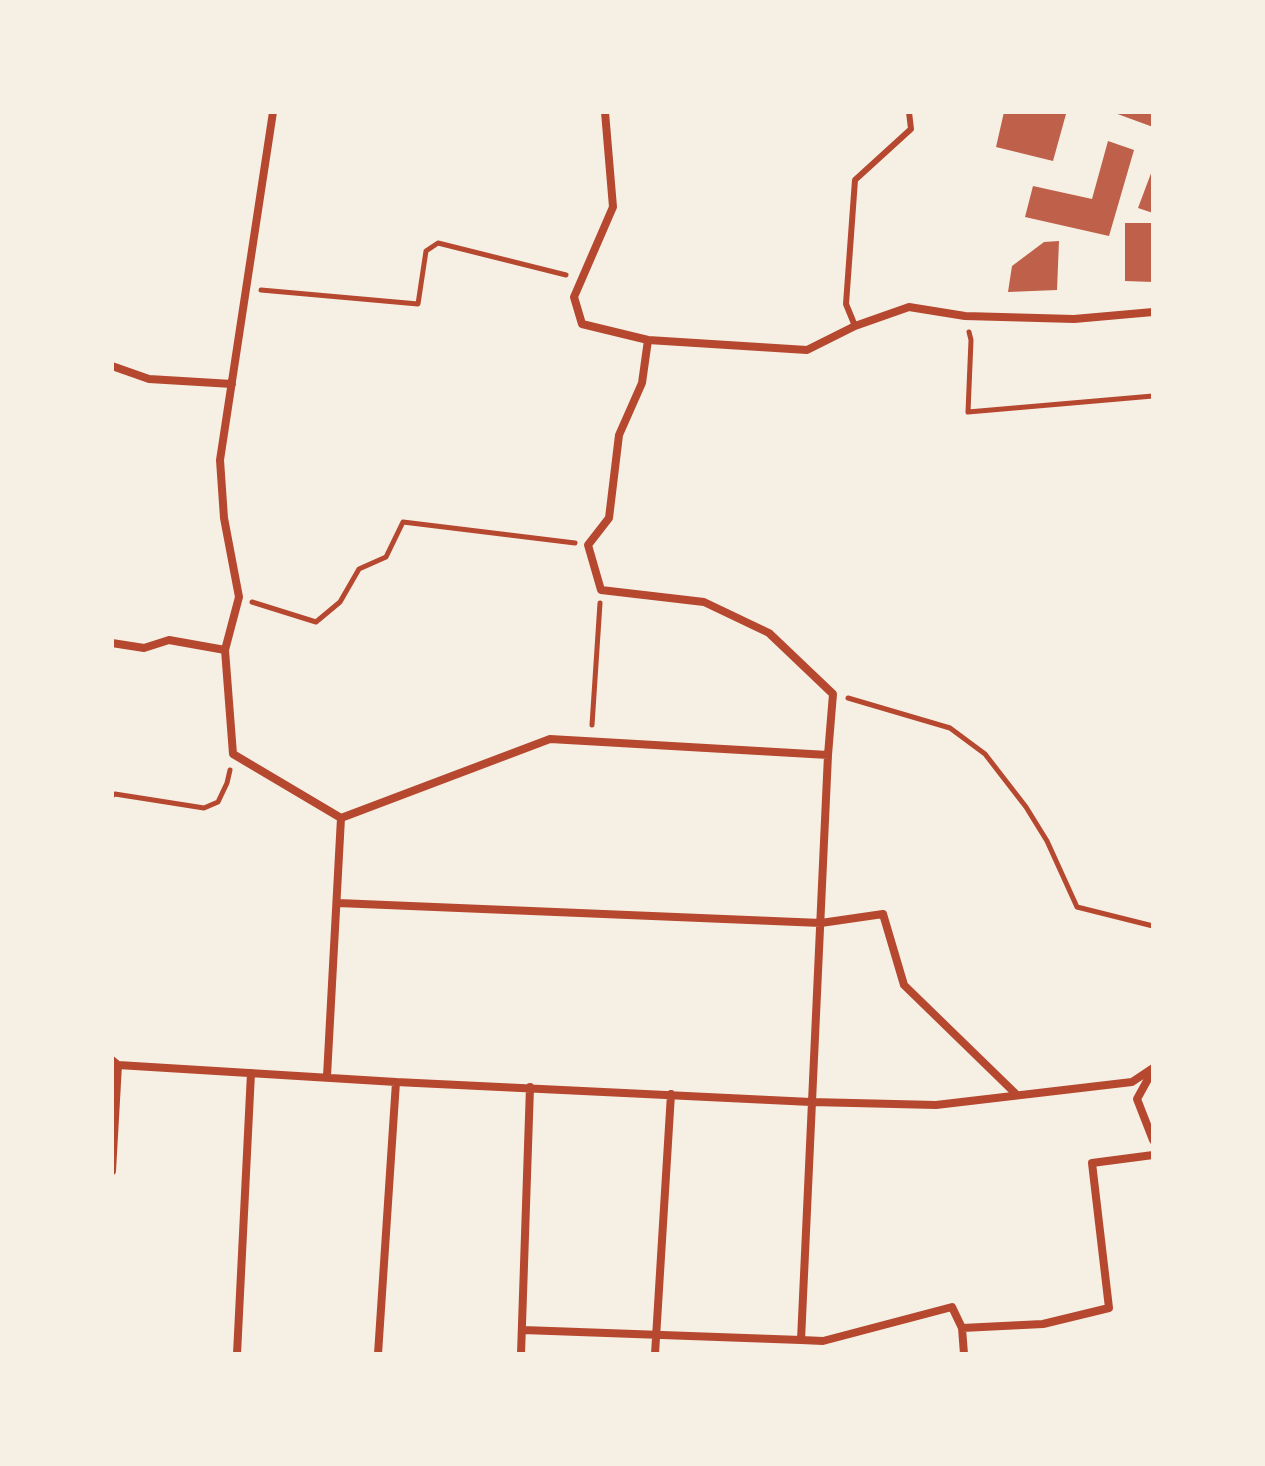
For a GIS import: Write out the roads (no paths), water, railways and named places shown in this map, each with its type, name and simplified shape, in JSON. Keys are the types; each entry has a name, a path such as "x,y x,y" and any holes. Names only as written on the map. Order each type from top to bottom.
{"street":[{"path":"273,112 220,460 224,518 239,597 225,650 233,754 341,818"},
{"path":"605,112 613,207 574,297 582,324 648,340 807,350 855,326 909,307 965,316 1074,319 1153,312"},
{"path":"648,340 642,383 619,435 609,518 588,545 601,590 704,602 769,633 833,694 801,1340"},
{"path":"112,366 149,379 232,384"},
{"path":"112,643 144,648 169,640 225,650"},
{"path":"341,818 550,739 828,755"},
{"path":"327,1076 341,818"},
{"path":"338,903 821,923 883,914 904,985 1017,1095"},
{"path":"112,1171 115,1062 396,1082 936,1105 1132,1082 1153,1069"},
{"path":"1153,1069 1137,1099 1153,1140"},
{"path":"237,1354 251,1073"},
{"path":"378,1354 396,1082"},
{"path":"521,1354 530,1087"},
{"path":"655,1354 671,1094"},
{"path":"962,1328 1043,1324 1109,1308 1092,1163 1153,1155"},
{"path":"523,1330 823,1341 952,1307 962,1328 964,1354"}],"lane":[{"path":"855,326 846,304 855,180 911,129 909,112"}]}
